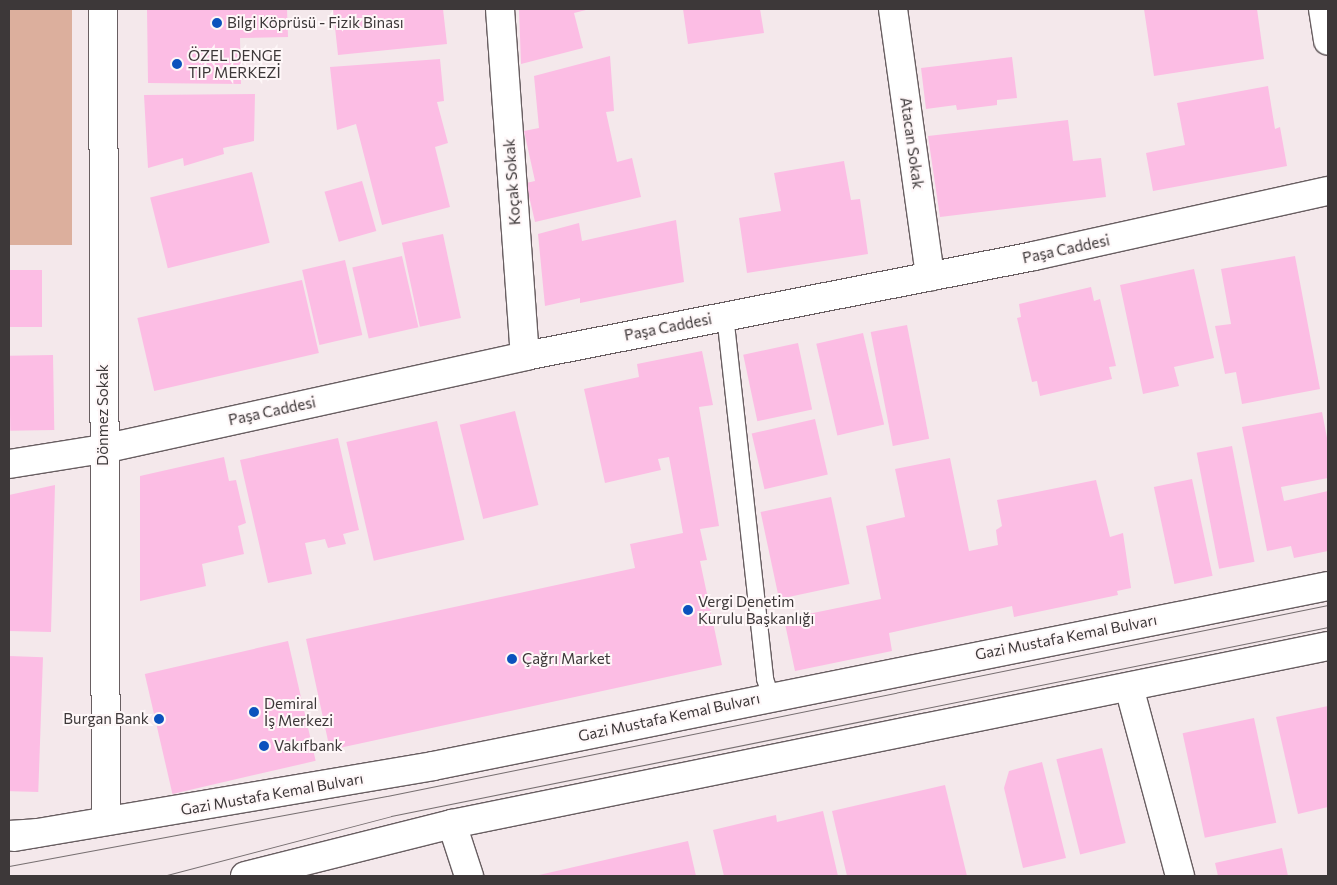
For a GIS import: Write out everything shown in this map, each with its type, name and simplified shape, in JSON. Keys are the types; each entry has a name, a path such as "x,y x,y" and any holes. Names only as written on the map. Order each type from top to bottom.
{"main road":[{"name":"Dönmez Sokak","path":"103,9 102,449 106,821"},
{"name":"Koçak Sokak","path":"500,9 525,356"},
{"name":"Atacan Sokak","path":"893,9 930,276"},
{"path":"1323,9 1328,41"},
{"name":"Paşa Caddesi","path":"9,464 102,449 525,356 930,276 1328,191"},
{"name":"Gazi Mustafa Kemal Bulvarı","path":"9,837 194,809 433,766 771,696 1328,586"},
{"path":"245,876 452,824 1328,646"},
{"path":"1129,686 1180,876"},
{"path":"452,824 469,876"}],"lane":[{"path":"725,315 765,679 771,696"}],"shaded area":[{"path":"9,9 72,9 72,245 9,245"}],"building":[{"path":"147,9 287,9 288,37 240,38 241,84 148,83"},
{"path":"333,9 443,9 447,44 338,55"},
{"path":"519,9 590,9 574,13 583,48 521,64"},
{"path":"683,9 760,9 764,33 688,44"},
{"path":"1144,9 1257,9 1264,59 1154,76"},
{"path":"610,56 614,111 606,112 617,162 632,158 641,197 535,222 526,183 535,181 524,131 539,128 534,76"},
{"path":"1012,57 1017,98 997,100 997,105 957,110 956,105 926,109 921,68"},
{"path":"440,59 444,101 437,102 448,143 435,147 450,207 382,225 356,124 337,130 330,67"},
{"path":"1268,86 1275,129 1280,127 1287,166 1153,191 1146,153 1185,145 1177,103"},
{"path":"255,94 254,141 223,148 224,154 184,166 183,158 148,168 144,95"},
{"path":"1068,120 1073,161 1101,158 1106,197 940,217 928,136"},
{"path":"844,161 851,200 860,199 868,254 747,273 739,218 781,211 774,173"},
{"path":"252,172 270,243 168,268 150,197"},
{"path":"362,181 376,231 339,242 325,192"},
{"path":"676,220 684,282 580,303 580,298 545,306 538,234 579,223 582,241"},
{"path":"443,234 461,318 420,327 402,243"},
{"path":"402,256 418,327 369,339 352,267"},
{"path":"1295,256 1320,389 1242,404 1236,372 1225,374 1215,326 1231,324 1221,269"},
{"path":"345,260 362,335 319,345 302,270"},
{"path":"1194,269 1214,358 1174,367 1179,386 1143,394 1120,285"},
{"path":"9,270 42,270 42,327 9,327"},
{"path":"302,280 319,353 154,391 137,318"},
{"path":"1091,287 1094,301 1100,299 1116,366 1109,367 1112,379 1040,396 1037,381 1032,382 1017,318 1021,317 1019,304"},
{"path":"907,325 929,439 893,446 871,332"},
{"path":"863,333 884,425 837,435 816,344"},
{"path":"798,343 812,410 757,421 743,355"},
{"path":"702,351 713,405 699,407 719,526 700,529 707,560 700,561 722,665 330,750 306,639 635,568 630,544 683,533 669,457 658,459 661,470 605,483 584,389 639,377 637,364"},
{"path":"53,355 54,430 10,431 9,356"},
{"path":"515,411 538,505 483,519 460,425"},
{"path":"1322,412 1328,443 1328,478 1281,487 1284,501 1328,491 1328,551 1294,558 1291,546 1267,551 1242,427"},
{"path":"815,419 828,475 764,489 752,434"},
{"path":"437,421 464,540 374,561 346,442"},
{"path":"338,438 359,530 343,534 346,544 328,548 325,539 305,543 312,574 268,583 240,460"},
{"path":"1232,446 1255,562 1219,569 1197,453"},
{"path":"224,457 229,481 236,480 246,523 238,526 244,554 202,564 206,586 140,601 140,476"},
{"path":"950,458 969,551 998,545 996,530 1002,526 997,500 1096,480 1110,537 1123,533 1131,588 1117,591 1118,595 1014,617 1012,606 889,633 892,651 795,671 784,619 881,599 866,526 905,517 895,469"},
{"path":"1192,479 1213,576 1174,584 1154,487"},
{"path":"55,485 51,632 9,631 9,495"},
{"path":"831,497 850,584 779,599 761,512"},
{"name":"Demiral İş Merkezi","path":"288,641 316,761 172,794 145,674"},
{"path":"9,656 43,657 38,792 9,791"},
{"path":"1328,706 1328,807 1298,814 1276,717"},
{"path":"1254,718 1276,823 1205,838 1183,733"},
{"path":"1102,748 1126,843 1080,854 1056,759"},
{"path":"1042,762 1066,858 1023,868 1004,788 1009,771"},
{"path":"945,785 967,876 847,876 832,811"},
{"path":"823,811 838,876 724,876 713,830 776,815 777,822"},
{"path":"688,841 696,876 539,876 539,875"},
{"path":"1282,848 1288,876 1218,876 1215,863"}],"tram line":[{"path":"9,866 387,796 1328,605"},
{"path":"163,876 391,816 1328,627"}],"place":[{"name":"Bilgi Köprüsü - Fizik Binası","path":"217,23"},
{"name":"ÖZEL DENGE TIP MERKEZİ","path":"177,64"},
{"name":"Vergi Denetim Kurulu Başkanlığı","path":"688,610"},
{"name":"Çağrı Market","path":"512,659"},
{"name":"Demiral İş Merkezi","path":"254,712"},
{"name":"Burgan Bank","path":"159,719"},
{"name":"Vakıfbank","path":"264,746"}]}
